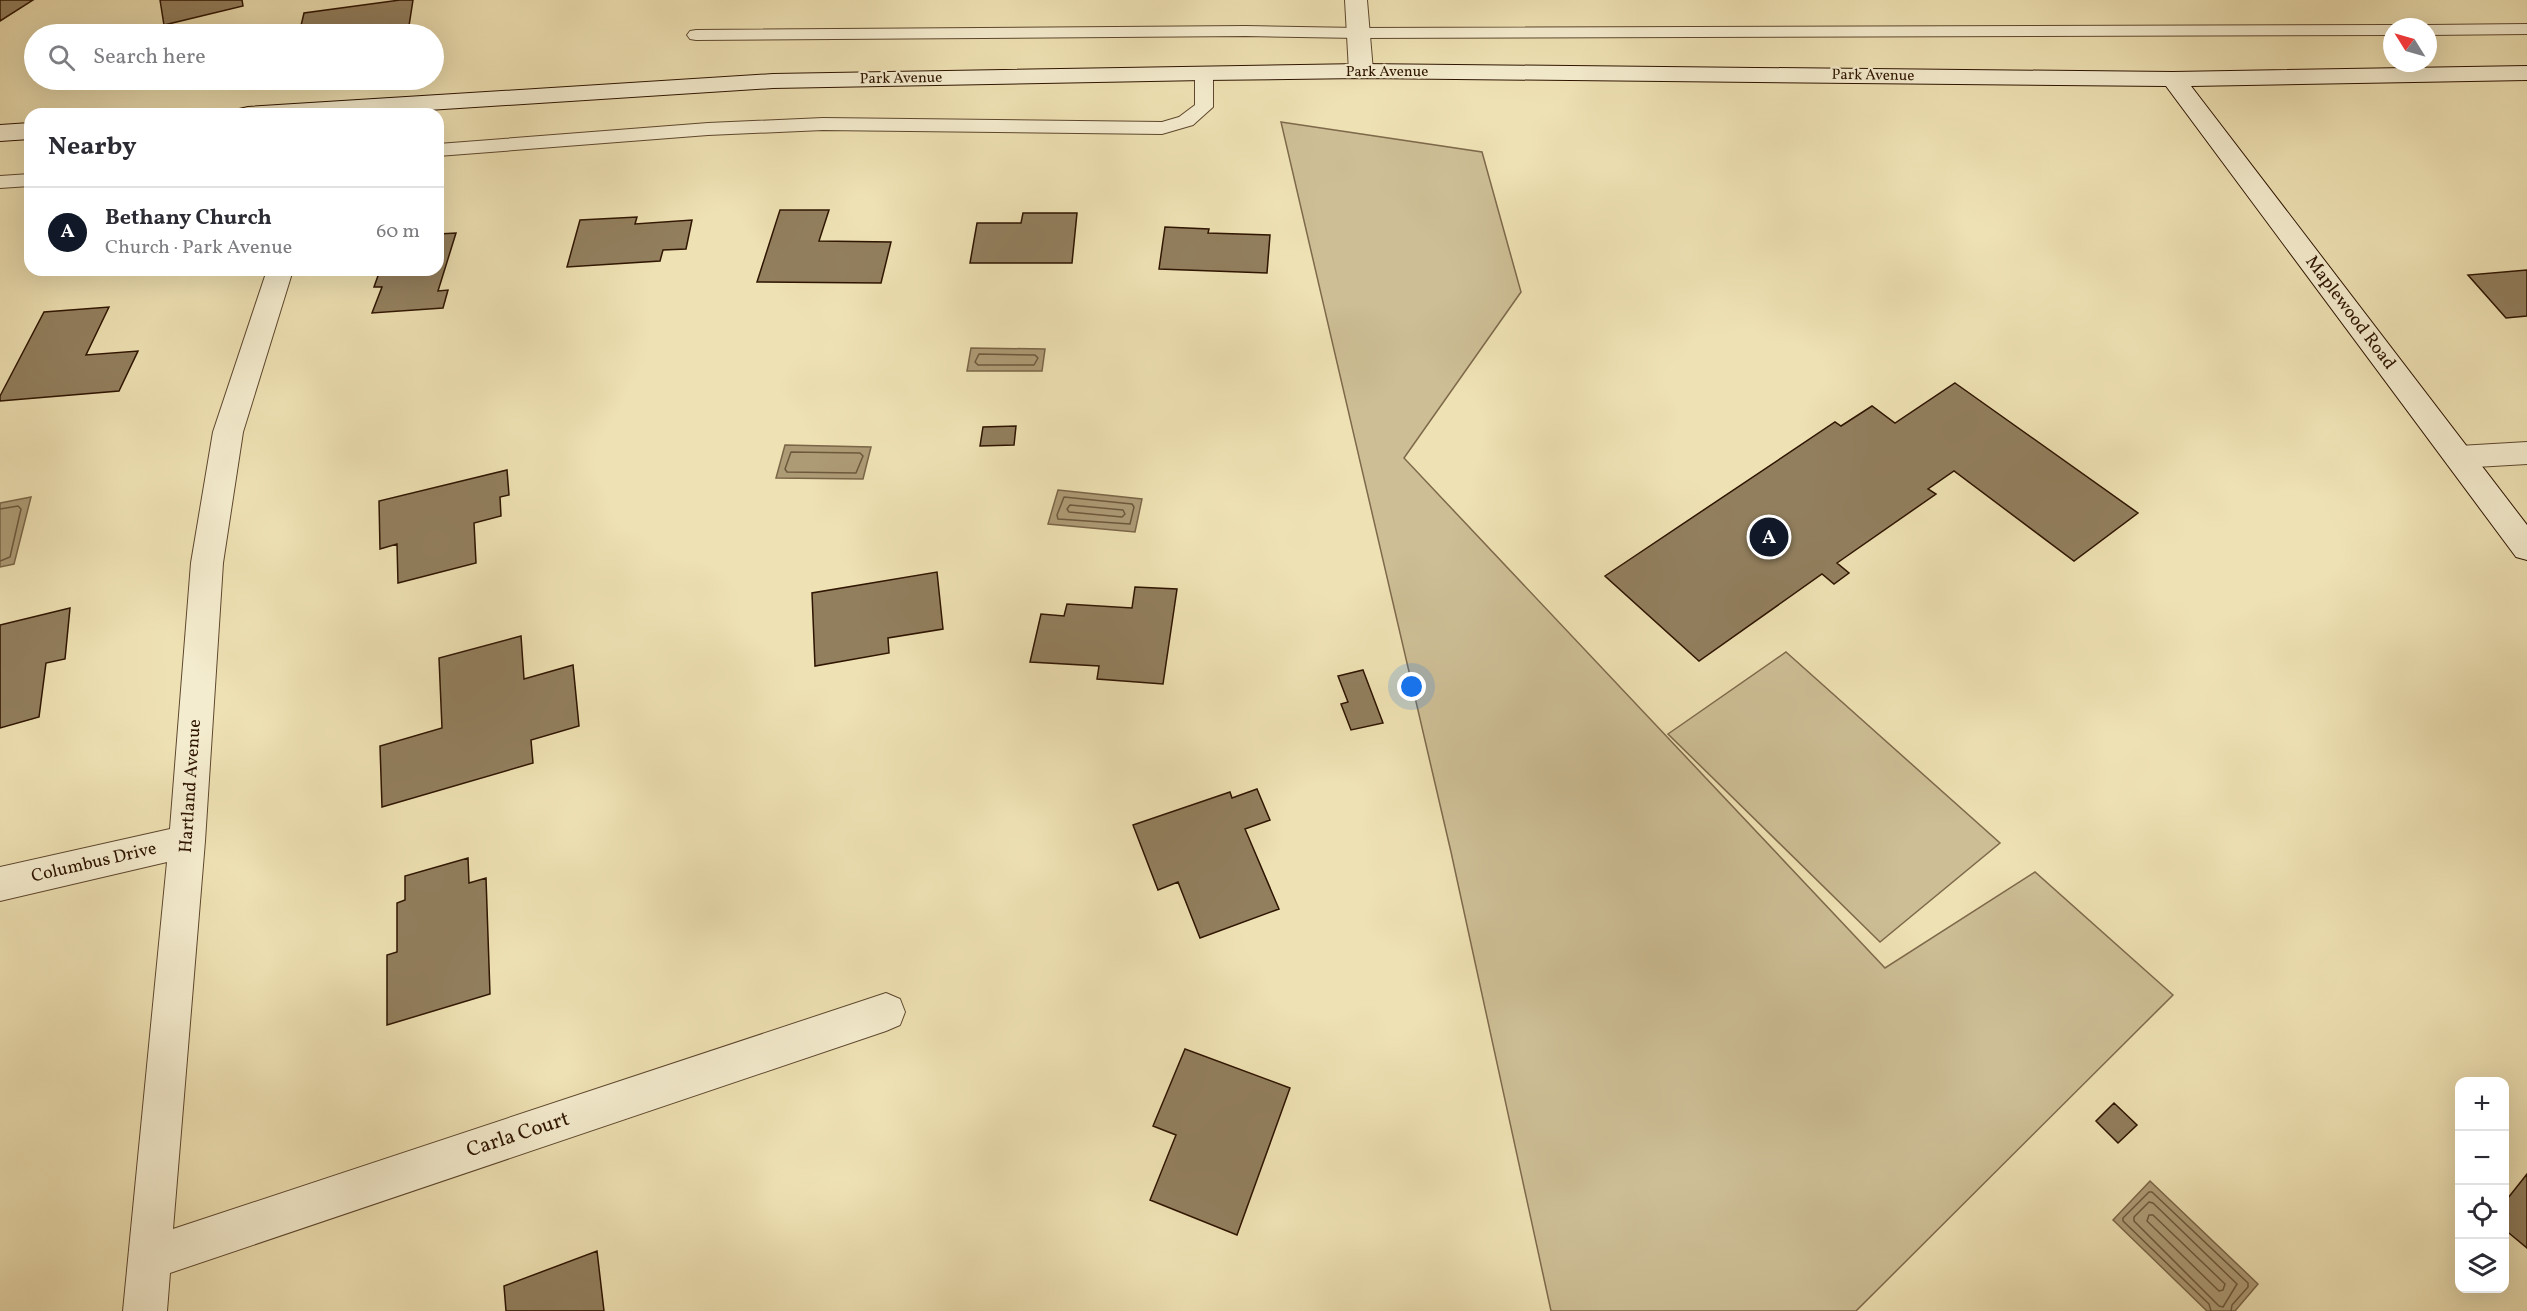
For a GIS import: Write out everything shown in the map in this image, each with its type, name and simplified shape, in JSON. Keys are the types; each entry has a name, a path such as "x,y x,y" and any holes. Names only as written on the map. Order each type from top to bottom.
{"main road":[{"path":"1356,0 1361,71"},
{"name":"Park Avenue","path":"368,108 773,81 1204,73 1361,71 2173,79 2527,73"},
{"name":"Maplewood Road","path":"2173,79 2527,548"},
{"path":"0,133 24,131"},
{"name":"Hartland Avenue","path":"145,1311 187,841 207,563 228,432 278,276"},
{"path":"2459,457 2527,453"},
{"name":"Columbus Drive","path":"0,884 187,841"},
{"name":"Carla Court","path":"150,1258 886,1012"}],"lane":[{"path":"2437,30 2527,29"},
{"path":"696,35 1246,31 1358,33 2383,30"},
{"path":"444,150 708,129 823,124 1029,129 1163,129 1187,123 1204,107 1204,73"},
{"path":"0,182 24,180"}],"shaded area":[{"path":"1281,122 1482,152 1521,292 1404,458 1885,968 2035,872 2173,995 1856,1311 1551,1311 1451,852"},
{"path":"1786,652 2000,843 1880,942 1668,734"}],"water":[{"path":"971,348 1045,349 1042,371 967,371"},
{"path":"785,445 871,447 863,479 776,478"},
{"path":"1058,490 1142,499 1135,532 1048,524"},
{"path":"31,497 14,564 0,567 0,503"},
{"path":"2150,1181 2258,1284 2235,1311 2207,1311 2113,1220"}],"building":[{"path":"0,0 33,0 0,21"},
{"path":"160,0 242,0 243,6 164,24"},
{"path":"413,0 409,24 301,24 304,13"},
{"path":"780,210 829,210 819,241 891,242 881,283 757,282"},
{"path":"1023,213 1077,213 1072,263 970,263 977,223 1021,223"},
{"path":"637,217 635,224 692,220 686,249 663,250 660,261 567,267 580,220"},
{"path":"1165,227 1209,229 1208,233 1270,235 1267,273 1159,269"},
{"path":"456,233 444,272 444,234"},
{"path":"2527,270 2527,316 2506,318 2468,275"},
{"path":"378,276 443,276 438,291 448,290 443,308 372,313 382,287 374,287"},
{"path":"109,307 86,355 138,351 119,391 0,401 0,396 44,312"},
{"path":"1955,383 2138,513 2074,561 1954,471 1928,489 1936,494 1837,563 1849,573 1834,584 1822,574 1699,661 1605,576 1835,422 1841,426 1872,406 1895,423"},
{"path":"1016,426 1014,445 980,446 983,427"},
{"path":"507,470 509,495 500,497 501,516 474,523 476,563 398,583 397,544 380,549 379,501"},
{"path":"937,572 943,629 888,638 889,653 815,666 812,593"},
{"path":"1135,587 1177,589 1163,684 1097,679 1099,666 1030,662 1041,614 1064,616 1067,604 1132,608"},
{"path":"70,608 65,659 46,663 39,717 0,728 0,625"},
{"path":"521,636 524,679 573,665 579,726 531,740 533,763 382,807 380,746 442,728 439,658"},
{"path":"1363,670 1383,723 1351,730 1341,704 1348,702 1338,676"},
{"path":"1257,789 1270,820 1245,829 1279,909 1200,938 1178,882 1158,890 1133,825 1230,792 1232,798"},
{"path":"468,858 469,883 486,878 490,994 387,1025 387,955 397,952 397,903 405,900 405,876"},
{"path":"1185,1049 1290,1088 1237,1235 1150,1200 1176,1135 1153,1126"},
{"path":"2114,1103 2137,1125 2118,1143 2096,1121"},
{"path":"2527,1174 2527,1248 2509,1233 2509,1197"},
{"path":"597,1251 604,1311 506,1311 504,1286"}],"place":[{"name":"Bethany Church","path":"1769,537"}]}
